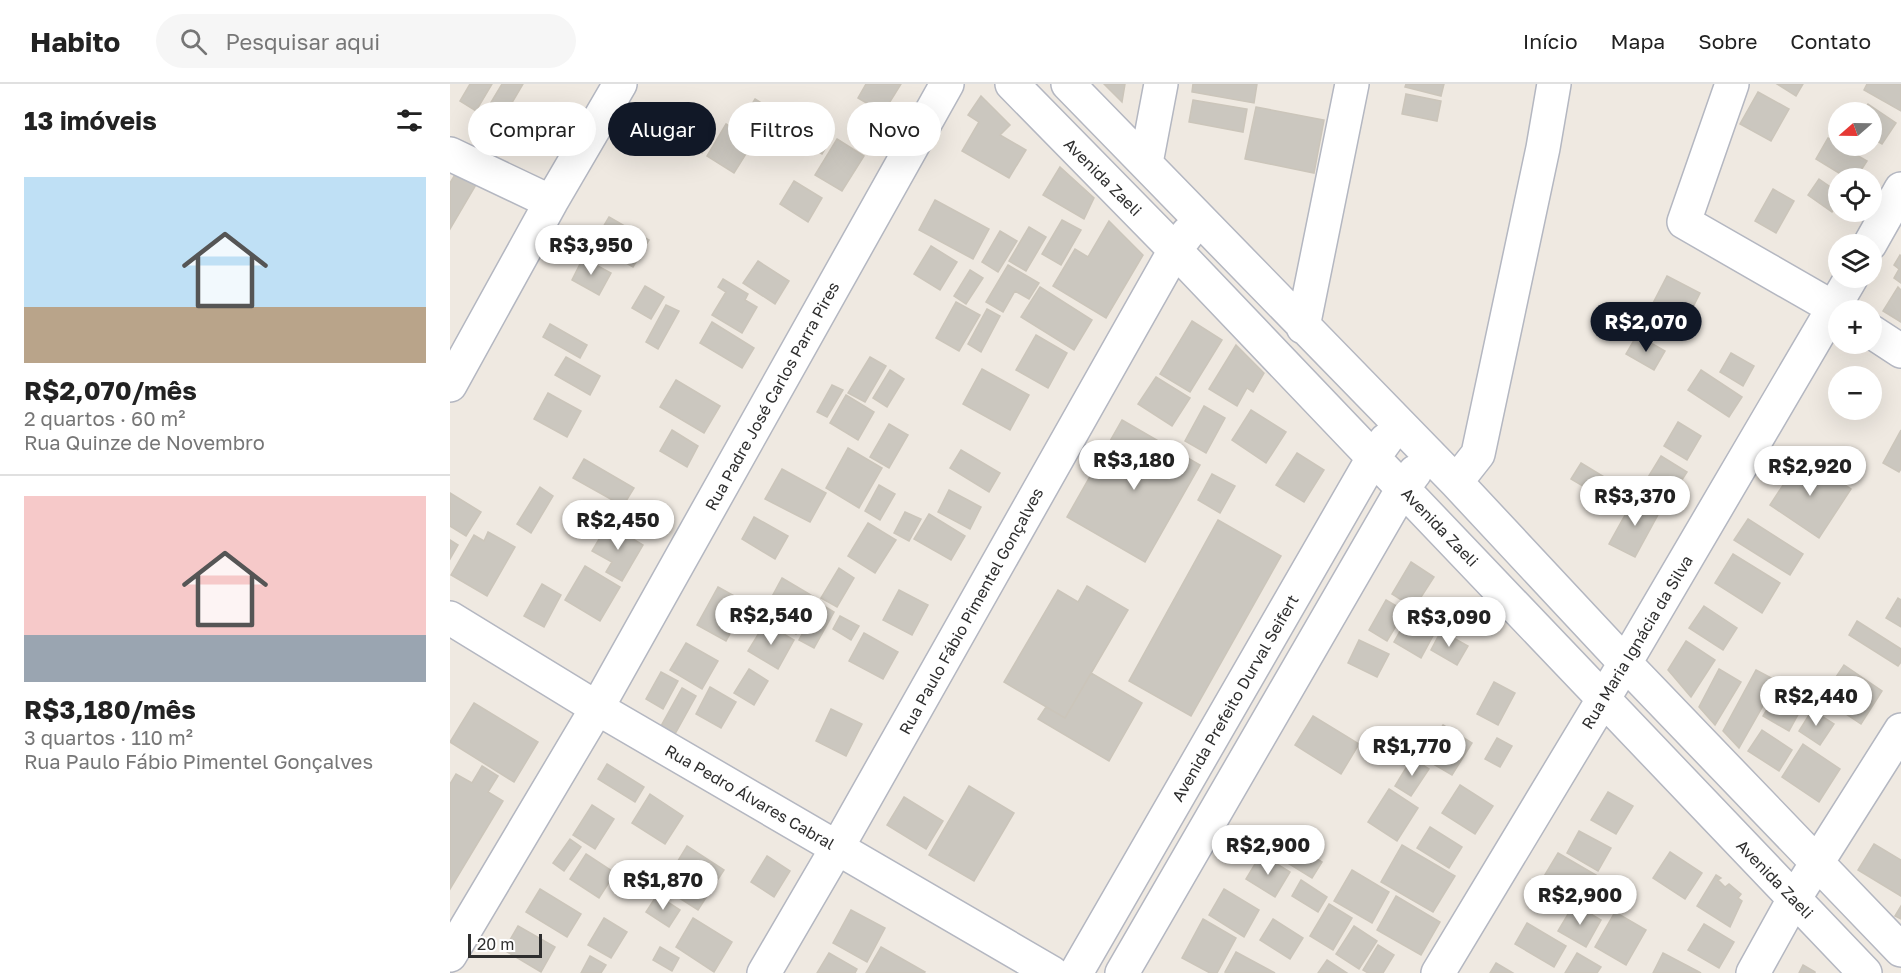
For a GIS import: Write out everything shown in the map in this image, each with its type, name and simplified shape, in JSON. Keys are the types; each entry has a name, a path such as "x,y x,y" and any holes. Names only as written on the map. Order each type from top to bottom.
{"street":[{"path":"450,385 551,202 620,84"},
{"name":"Rua Padre José Carlos Parra Pires","path":"450,955 597,708 947,84"},
{"name":"Avenida Zaeli","path":"1012,84 1175,250 1865,973"},
{"path":"1068,84 1456,482 1625,663 1901,950"},
{"path":"1146,164 1161,84"},
{"path":"1303,327 1352,84"},
{"path":"1456,482 1478,454 1543,148 1554,84"},
{"path":"1732,84 1684,222 1828,305"},
{"path":"450,154 551,202"},
{"path":"1876,234 1901,189"},
{"name":"Rua Paulo Fábio Pimentel Gonçalves","path":"764,973 1175,250 1199,219"},
{"name":"Rua Maria Ignácia da Silva","path":"1438,973 1828,323"},
{"path":"1882,339 1901,351"},
{"name":"Avenida Prefeito Durval Seifert","path":"1076,973 1373,458 1397,424"},
{"path":"1122,973 1403,488 1428,454"},
{"name":"Rua Pedro Álvares Cabral","path":"450,618 597,708 1052,973"},
{"path":"1753,973 1794,899 1901,730"}],"building":[{"path":"470,84 492,84 481,102 468,102 468,106 460,101"},
{"path":"502,84 523,84 512,102 491,102"},
{"path":"866,84 901,84 890,102 865,102 858,98"},
{"path":"1104,84 1125,84 1122,102"},
{"path":"1193,84 1257,84 1254,103 1192,92"},
{"path":"1406,84 1444,84 1441,96 1405,87"},
{"path":"1777,84 1803,84 1796,96"},
{"path":"1867,84 1901,84 1901,111 1864,90"},
{"path":"1758,92 1789,109 1771,141 1740,124"},
{"path":"1406,94 1441,101 1437,121 1402,114"},
{"path":"981,96 1010,125 1000,135 1026,150 1009,178 962,151 979,122 968,115"},
{"path":"1193,100 1247,109 1243,132 1189,122"},
{"path":"1256,107 1324,120 1314,173 1245,159"},
{"path":"1882,114 1896,123 1882,144"},
{"path":"726,124 728,125 728,156 745,156 734,173 707,156 716,156 716,141"},
{"path":"1828,138 1828,156 1859,156 1867,161 1862,168 1831,168 1816,159"},
{"path":"837,139 847,145 847,156 864,156 842,191 815,175 827,156 835,156"},
{"path":"1060,167 1094,198 1084,219 1043,195"},
{"path":"457,171 477,183 450,229 450,183"},
{"path":"1819,179 1828,185 1828,209 1808,195"},
{"path":"794,181 822,198 808,222 780,204"},
{"path":"1773,189 1794,201 1776,233 1755,221"},
{"path":"935,200 989,229 973,259 919,230"},
{"path":"609,217 649,240 633,267 593,244"},
{"path":"1062,220 1081,230 1061,265 1042,254"},
{"path":"1109,221 1143,255 1106,318 1053,286 1075,249 1088,257"},
{"path":"1029,227 1046,237 1026,271 1009,261"},
{"path":"1000,231 1017,241 998,272 982,262"},
{"path":"931,246 957,262 940,290 914,274"},
{"path":"1900,255 1901,283 1894,278 1899,269 1894,265"},
{"path":"583,258 611,273 599,295 572,280"},
{"path":"758,261 789,281 775,304 743,283"},
{"path":"1008,265 1039,283 1029,299 1015,291 1003,312 986,302"},
{"path":"970,270 983,278 966,304 954,296"},
{"path":"1667,276 1700,293 1683,327 1650,309"},
{"path":"723,279 748,294 745,300 757,307 742,333 712,315 726,292 718,287"},
{"path":"645,286 664,297 651,319 632,308"},
{"path":"1040,287 1092,320 1074,350 1021,317"},
{"path":"1898,287 1901,290 1901,322 1883,311"},
{"path":"956,302 980,315 959,351 936,338"},
{"path":"666,305 679,311 658,349 646,342"},
{"path":"987,309 1000,316 981,352 968,344"},
{"path":"1192,321 1222,340 1190,392 1160,374"},
{"path":"712,322 754,348 742,368 700,343"},
{"path":"550,324 587,345 580,358 543,337"},
{"path":"1036,335 1067,353 1048,388 1016,370"},
{"path":"1637,335 1665,351 1654,370 1626,354"},
{"path":"1236,345 1264,373 1253,392 1247,388 1237,406 1209,389"},
{"path":"1731,353 1754,366 1743,386 1720,372"},
{"path":"566,357 600,376 590,395 555,375"},
{"path":"870,357 886,366 865,402 848,393"},
{"path":"982,369 1029,395 1010,430 963,404"},
{"path":"890,370 904,379 887,407 873,398"},
{"path":"1701,370 1742,397 1729,417 1688,390"},
{"path":"1156,377 1190,398 1172,426 1138,404"},
{"path":"676,380 720,406 704,433 660,407"},
{"path":"832,385 843,390 827,417 817,412"},
{"path":"548,393 581,411 567,437 534,419"},
{"path":"846,395 874,412 858,440 830,423"},
{"path":"1204,406 1225,418 1206,453 1185,441"},
{"path":"1251,410 1286,432 1266,463 1232,440"},
{"path":"1122,420 1200,465 1145,562 1067,517"},
{"path":"1678,422 1701,436 1687,460 1664,446"},
{"path":"889,424 908,435 889,468 870,457"},
{"path":"672,430 698,446 687,467 660,451"},
{"path":"1901,430 1901,469 1899,472 1883,463"},
{"path":"848,448 882,468 859,508 826,488"},
{"path":"961,450 1000,473 989,492 950,468"},
{"path":"1297,453 1324,470 1304,502 1276,485"},
{"path":"1661,456 1687,472 1664,508 1639,492"},
{"path":"1802,456 1851,489 1819,538 1770,505"},
{"path":"584,459 634,488 623,506 573,478"},
{"path":"1581,463 1629,492 1620,508 1571,479"},
{"path":"782,469 826,493 810,522 765,499"},
{"path":"1212,474 1235,486 1220,513 1198,500"},
{"path":"879,485 895,494 880,520 865,511"},
{"path":"540,487 553,496 531,533 517,524"},
{"path":"949,490 981,507 970,529 938,512"},
{"path":"450,493 481,512 466,536 450,526"},
{"path":"1635,497 1660,511 1635,557 1609,544"},
{"path":"905,512 921,519 909,541 894,533"},
{"path":"929,514 965,536 951,560 914,539"},
{"path":"754,517 788,536 775,559 742,539"},
{"path":"1748,519 1803,554 1790,575 1734,540"},
{"path":"1218,520 1281,556 1191,716 1129,681"},
{"path":"868,523 896,540 875,573 848,556"},
{"path":"608,524 643,545 622,581 606,572 612,562 592,551"},
{"path":"488,532 515,547 487,596 451,575 474,535 484,541"},
{"path":"450,540 458,545 450,559"},
{"path":"1733,554 1780,583 1762,613 1715,583"},
{"path":"1411,562 1434,577 1414,608 1392,594"},
{"path":"585,566 620,587 600,621 565,600"},
{"path":"839,568 854,578 837,607 821,598"},
{"path":"782,578 816,598 796,634 762,615"},
{"path":"542,584 561,595 544,627 524,616"},
{"path":"1087,586 1128,610 1065,718 1004,682 1058,590 1078,602"},
{"path":"718,587 747,603 726,641 697,625"},
{"path":"899,590 928,605 912,635 883,620"},
{"path":"1898,598 1901,600 1901,627 1886,618"},
{"path":"1386,600 1405,611 1387,641 1369,630"},
{"path":"819,603 834,612 814,648 799,640"},
{"path":"1704,606 1737,628 1723,650 1689,628"},
{"path":"840,616 859,626 851,640 833,629"},
{"path":"1408,617 1435,632 1421,658 1394,642"},
{"path":"1857,621 1901,649 1901,662 1898,666 1849,635"},
{"path":"765,623 794,640 778,669 748,651"},
{"path":"1441,631 1468,646 1457,665 1431,650"},
{"path":"864,633 898,652 883,679 849,661"},
{"path":"1359,640 1389,654 1377,677 1348,663"},
{"path":"1686,641 1715,660 1691,697 1668,670"},
{"path":"686,643 718,661 702,689 670,670"},
{"path":"1844,665 1882,691 1861,724 1822,698"},
{"path":"749,669 768,681 754,705 734,693"},
{"path":"1719,669 1741,682 1715,725 1699,707"},
{"path":"1756,670 1777,681 1739,748 1723,731"},
{"path":"661,672 678,681 663,709 646,699"},
{"path":"1091,673 1142,703 1109,761 1038,719 1046,707 1065,718"},
{"path":"1494,682 1515,693 1498,725 1477,714"},
{"path":"1781,686 1806,700 1789,731 1763,716"},
{"path":"710,687 736,702 721,728 696,714"},
{"path":"682,688 696,696 675,734 661,726"},
{"path":"474,703 538,742 514,782 450,742"},
{"path":"831,709 862,724 846,756 816,741"},
{"path":"1812,710 1834,724 1820,745 1799,731"},
{"path":"1313,716 1359,744 1341,774 1295,745"},
{"path":"1443,725 1472,743 1452,775 1423,758"},
{"path":"1762,730 1792,750 1779,771 1748,751"},
{"path":"1497,738 1512,746 1500,767 1485,759"},
{"path":"1803,744 1840,769 1819,802 1782,777"},
{"path":"1412,758 1429,769 1411,796 1395,786"},
{"path":"607,764 644,787 635,802 598,779"},
{"path":"482,766 498,776 488,792 503,801 450,889 450,784 456,774 472,783"},
{"path":"1460,785 1493,806 1475,834 1442,813"},
{"path":"969,786 1014,813 974,881 929,855"},
{"path":"1389,789 1418,808 1397,841 1368,822"},
{"path":"1608,792 1633,806 1616,834 1591,820"},
{"path":"650,794 683,816 665,844 632,823"},
{"path":"904,797 943,821 926,849 887,825"},
{"path":"592,805 614,819 595,849 573,835"},
{"path":"1430,827 1462,847 1449,868 1417,848"},
{"path":"1579,831 1611,848 1598,871 1567,853"},
{"path":"1278,835 1322,862 1312,878 1268,851"},
{"path":"570,839 581,847 564,871 553,863"},
{"path":"1874,844 1901,860 1901,896 1858,870"},
{"path":"1402,845 1455,876 1433,912 1381,882"},
{"path":"687,846 724,870 698,910 662,887"},
{"path":"1670,852 1702,873 1685,899 1653,878"},
{"path":"1558,853 1596,875 1582,901 1543,878"},
{"path":"586,854 615,873 599,898 570,879"},
{"path":"1261,854 1290,872 1275,897 1246,879"},
{"path":"767,856 790,871 774,897 751,882"},
{"path":"1352,870 1389,892 1372,923 1334,901"},
{"path":"1716,875 1721,878 1718,880 1725,887 1729,884 1741,894 1738,898 1742,901 1730,927 1697,906"},
{"path":"1301,880 1327,897 1318,912 1292,896"},
{"path":"540,889 581,914 567,937 526,912"},
{"path":"1224,889 1259,910 1244,937 1209,915"},
{"path":"657,895 680,910 669,927 646,912"},
{"path":"1396,896 1440,922 1421,955 1377,930"},
{"path":"1329,904 1352,918 1333,950 1310,936"},
{"path":"1574,904 1601,920 1586,947 1558,931"},
{"path":"1901,906 1901,919 1895,916"},
{"path":"851,910 885,928 867,962 833,943"},
{"path":"1615,912 1646,930 1626,965 1595,947"},
{"path":"604,918 627,932 611,958 588,945"},
{"path":"693,918 732,942 714,972 676,947"},
{"path":"1203,919 1236,938 1217,973 1210,973 1182,958"},
{"path":"1273,919 1303,938 1290,959 1260,940"},
{"path":"1527,923 1566,946 1554,967 1515,944"},
{"path":"1704,924 1734,942 1719,968 1688,950"},
{"path":"518,926 555,947 541,972 504,950"},
{"path":"1354,926 1377,941 1359,969 1336,954"},
{"path":"1378,945 1394,955 1383,973 1368,973 1363,970"},
{"path":"660,947 679,958 672,971 653,960"},
{"path":"881,947 925,972 866,973"},
{"path":"1236,952 1275,973 1225,972"},
{"path":"829,953 857,969 855,973 817,973"},
{"path":"1577,953 1601,967 1597,973 1565,973"},
{"path":"1663,953 1701,973 1653,973"},
{"path":"590,956 606,965 601,973 581,973"},
{"path":"1327,960 1347,973 1318,973"},
{"path":"1496,963 1513,973 1490,973"},
{"path":"1803,965 1815,972 1815,973 1799,973"}]}
